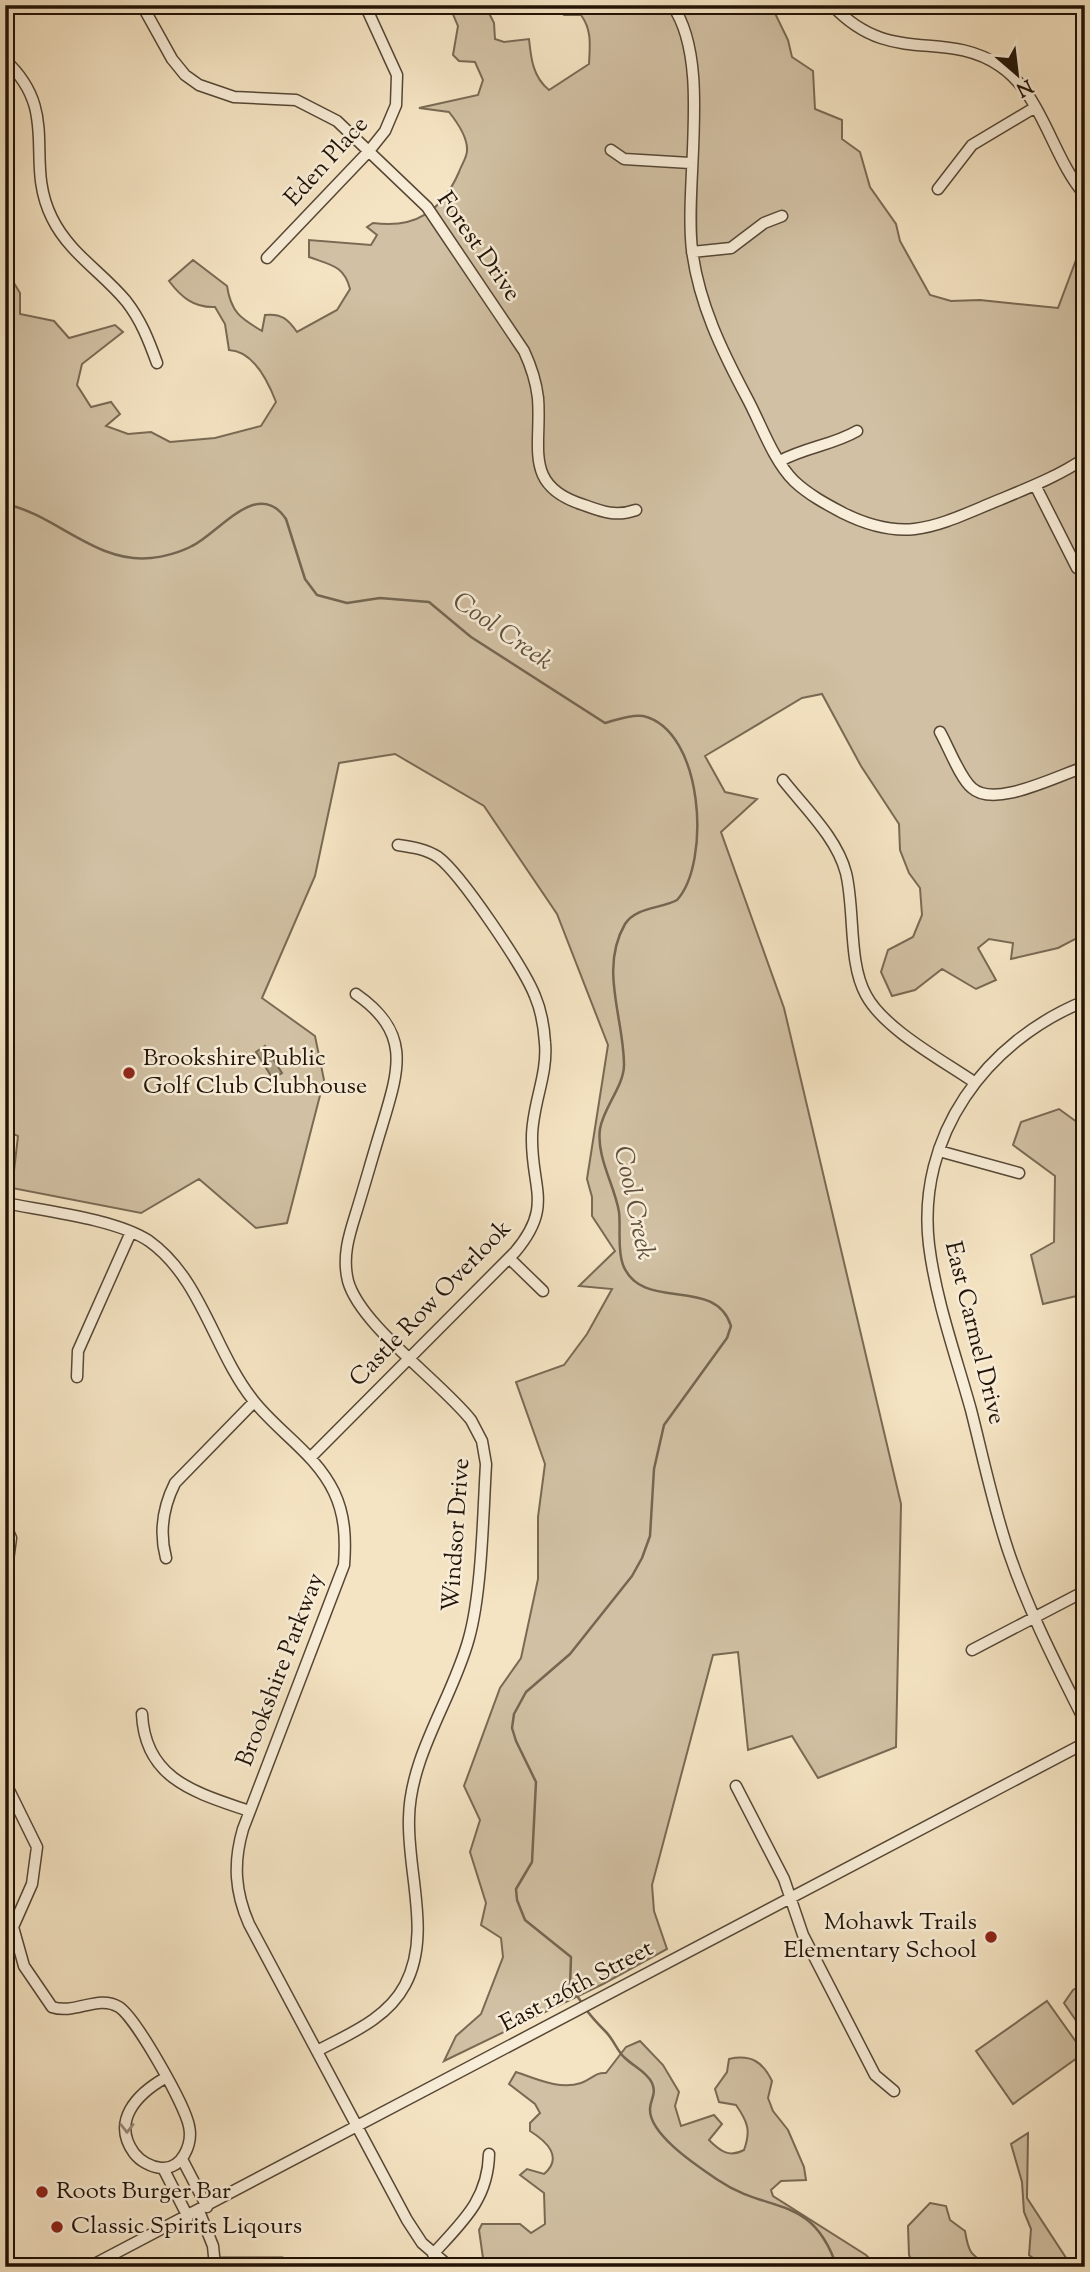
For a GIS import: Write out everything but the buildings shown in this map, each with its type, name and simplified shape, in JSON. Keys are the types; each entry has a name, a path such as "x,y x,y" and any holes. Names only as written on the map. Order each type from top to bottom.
{"street":[{"name":"Forest Drive","path":"142,5 172,59 190,80 212,91 234,97 296,100 337,121 369,151 441,225 524,351 536,386 537,453 547,483 563,497 613,515 636,510"},
{"name":"Eden Place","path":"267,258 369,151 385,131 396,106 397,75 365,5"},
{"path":"672,5 689,39 693,65 692,252 708,318 722,352 780,461 793,480 817,499 883,529 907,531 935,526 1035,485 1085,458"},
{"path":"832,5 852,24 872,36 916,47 971,52 998,64 1016,80 1085,195"},
{"path":"5,60 24,78 35,100 43,186 51,217 69,246 125,299 139,318 157,363"},
{"path":"938,189 972,145 1034,108"},
{"path":"611,150 624,159 691,163"},
{"path":"692,252 731,248 759,226 782,215"},
{"path":"780,461 813,445 839,441 857,430"},
{"path":"1035,485 1077,568"},
{"path":"940,732 972,789 992,796 1013,794 1085,767"},
{"path":"783,780 831,841 845,869 859,973 866,995 883,1017 974,1082"},
{"name":"Castle Row Overlook","path":"310,1458 509,1258 527,1237 538,1210 539,1184 532,1138 545,1052 538,1003 520,968 450,867 428,852 398,845"},
{"name":"Windsor Drive","path":"317,2051 380,2015 398,1997 409,1977 417,1935 409,1836 411,1797 417,1773 466,1650 474,1615 485,1484 483,1447 466,1414 359,1304 346,1272 348,1242 398,1064 388,1024 376,1009 356,994"},
{"name":"East Carmel Drive","path":"1085,1001 1017,1039 974,1082 955,1110 939,1151 928,1214 934,1273 1009,1551 1034,1618 1085,1722"},
{"path":"939,1151 1019,1173"},
{"name":"Brookshire Parkway","path":"5,1203 131,1232 161,1251 183,1275 254,1402 310,1458 329,1483 342,1513 344,1565 249,1811 237,1853 240,1899 249,1924 414,2232 433,2254 450,2267"},
{"path":"77,1377 78,1351 131,1232"},
{"path":"509,1258 543,1292"},
{"path":"166,1558 162,1527 168,1498 175,1483 254,1402"},
{"path":"5,1524 11,1538 5,1583"},
{"path":"972,1650 1085,1591"},
{"path":"142,1714 147,1744 167,1774 193,1790 249,1811"},
{"name":"East 126th Street","path":"89,2267 1085,1743"},
{"path":"5,1782 37,1847 32,1884 10,1918 24,1966 46,2000 61,2010 97,2003 117,2006 133,2020 165,2078 189,2127 189,2138 182,2159 174,2166 163,2168 138,2158 125,2134 128,2110 134,2101 147,2088 165,2078"},
{"path":"736,1786 791,1898 803,1935 875,2075 894,2091"},
{"path":"433,2254 482,2195 488,2179 489,2154"},
{"path":"182,2159 203,2209 215,2265 282,2263"},
{"path":"163,2168 188,2217"}],"shaded area":[{"path":"449,5 495,5 489,13 494,23 495,39 504,42 529,39 536,73 549,90 589,64 590,44 589,32 581,15 564,15 557,8 548,9 549,5 771,5 788,40 792,57 813,71 815,109 842,120 842,139 860,152 870,187 896,224 900,241 930,295 951,301 980,300 1058,308 1085,236 1085,934 1058,948 1011,959 1013,943 989,939 978,948 996,980 976,989 942,969 915,990 892,996 881,972 888,950 913,937 922,915 920,888 909,873 900,850 899,824 861,766 822,694 802,698 705,756 725,792 757,799 721,832 784,1008 901,1504 896,1747 818,1778 792,1736 748,1750 738,1652 713,1655 652,1885 654,1911 667,1949 603,1984 444,2061 456,2036 481,2014 503,1957 501,1938 481,1925 486,1903 470,1852 480,1820 464,1786 500,1688 521,1658 538,1579 538,1517 545,1464 516,1382 564,1365 587,1334 612,1289 579,1286 615,1251 592,1216 592,1197 587,1179 608,1045 557,914 484,806 395,754 339,763 315,876 262,998 315,1036 324,1080 287,1223 256,1228 199,1179 141,1213 12,1188 18,1136 5,1130 5,268 20,293 20,314 54,321 69,338 115,325 123,332 82,364 77,385 91,407 111,402 120,414 106,426 128,434 151,432 170,442 215,438 261,426 276,402 264,377 252,361 229,350 225,324 215,307 201,306 189,300 169,281 193,260 227,286 234,308 262,331 265,315 284,318 297,332 337,310 350,289 347,281 340,270 309,257 309,240 371,245 377,235 367,227 373,223 402,223 414,220 435,207 452,186 466,156 464,136 449,112 419,108 478,95 483,80 475,62 459,61 453,55 458,26"},
{"path":"265,1046 282,1073 273,1079 256,1052"},
{"path":"1059,1109 1081,1125 1085,1124 1085,1294 1043,1304 1031,1255 1054,1242 1055,1176 1013,1145 1021,1122"},
{"path":"1085,1983 1085,2018 1077,2022 1064,2003 1073,1990"},
{"path":"1047,2001 1084,2053 1013,2104 976,2051"},
{"path":"640,2041 663,2065 679,2092 675,2106 681,2126 714,2115 722,2124 709,2140 729,2153 744,2150 747,2127 736,2105 719,2102 715,2089 727,2072 729,2059 744,2058 760,2064 772,2081 768,2098 773,2111 788,2130 804,2167 806,2180 781,2181 771,2190 773,2196 866,2255 878,2267 528,2267 513,2259 499,2267 484,2265 479,2230 482,2224 520,2224 531,2233 545,2224 544,2193 520,2175 527,2169 544,2174 550,2168 553,2156 547,2145 530,2131 530,2123 540,2113 535,2104 509,2084 516,2072 556,2084 581,2083 606,2073 626,2047"},
{"path":"1028,2133 1027,2198 1072,2267 1032,2267 1034,2259 1029,2255 1031,2229 1024,2212 1022,2182 1011,2144"},
{"path":"930,2203 946,2206 950,2220 965,2231 972,2253 990,2267 914,2267 909,2255 908,2226"}],"waterway":[{"name":"Cool Creek","path":"5,504 41,517 112,554 131,558 156,557 192,546 251,506 263,504 275,508 286,519 305,579 317,595 347,603 380,598 429,602 471,637 605,723 643,716 663,726 679,745 690,771 696,799 697,829 695,858 688,882 677,900 642,911 630,918 617,941 613,976 624,1065 621,1081 602,1121 600,1140 603,1161 619,1212 621,1259 632,1279 646,1288 710,1302 723,1311 731,1326 727,1338 664,1425 654,1469 650,1536 642,1558 632,1576 570,1654 526,1692 514,1714 512,1728 536,1782 532,1862 516,1889 517,1900 525,1920 571,1957 570,1986 582,2003"},
{"name":"Cool Creek","path":"585,2008 609,2035 622,2055 650,2079 654,2090 650,2109 652,2119 666,2139 699,2167 737,2191 787,2208 801,2216 815,2227 827,2243 837,2267"}],"place":[{"name":"Brookshire Public Golf Club Clubhouse","path":"129,1073"},
{"name":"Mohawk Trails Elementary School","path":"991,1937"},
{"name":"Roots Burger Bar","path":"42,2192"},
{"name":"Classic Spirits Liqours","path":"57,2227"}]}
